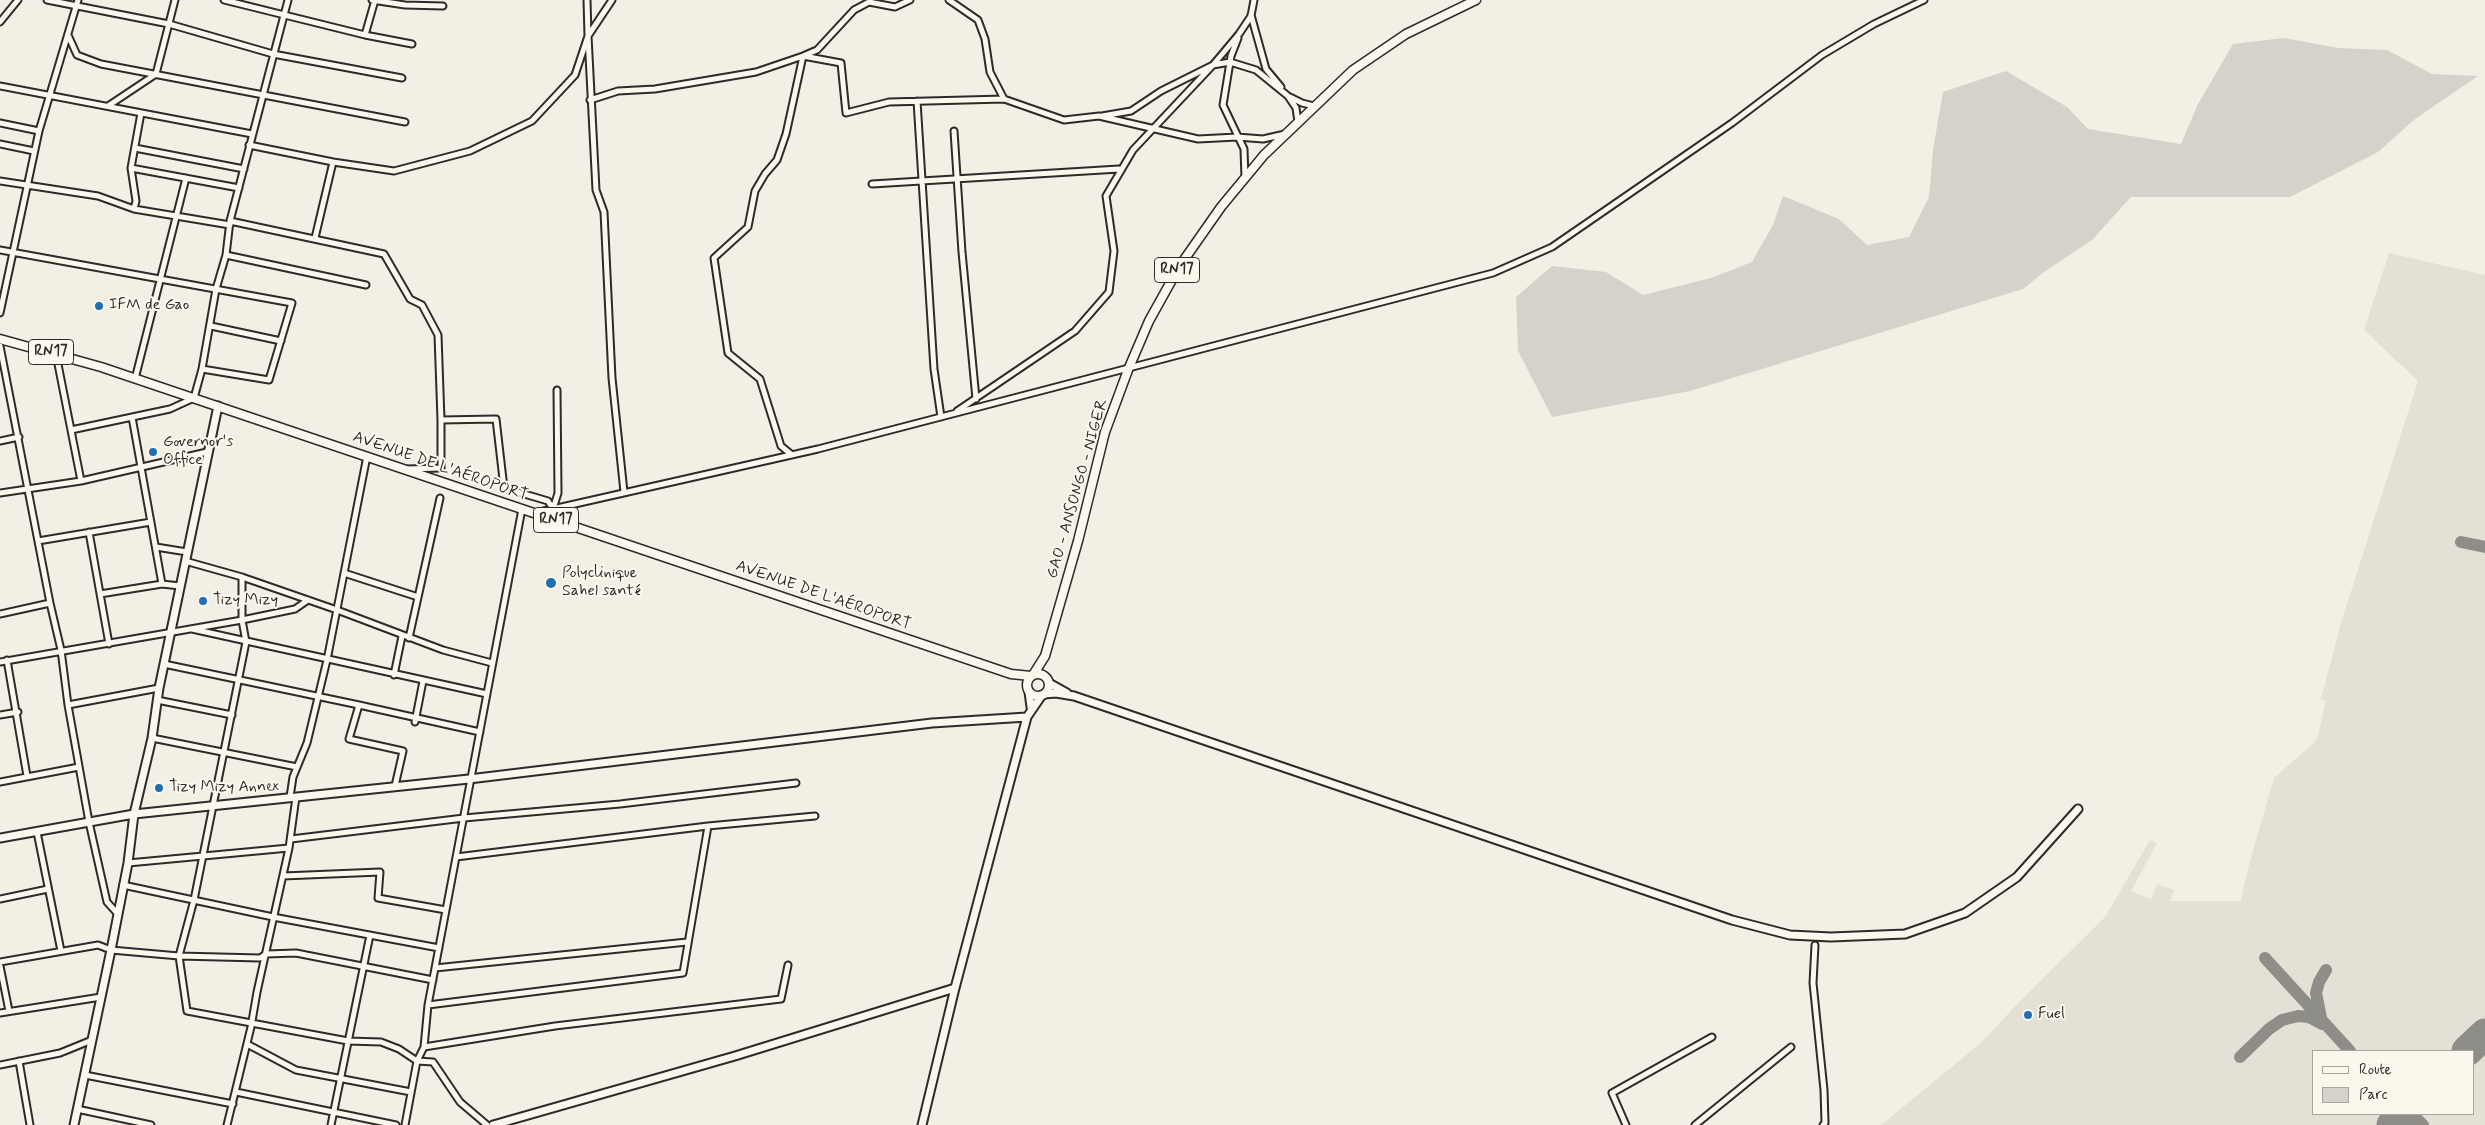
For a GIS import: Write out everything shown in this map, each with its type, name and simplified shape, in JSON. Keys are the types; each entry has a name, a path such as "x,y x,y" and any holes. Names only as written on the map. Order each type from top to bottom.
{"main road":[{"name":"GAO - ANSONGO - NIGER","path":"1045,656 1078,541 1105,432 1149,321 1180,267 1221,207 1245,178 1286,133 1352,70 1406,34 1476,0"},
{"name":"AVENUE DE L'AÉROPORT","path":"0,339 56,353 194,398 1011,674"},
{"name":"RN17","path":"1011,674 1032,676 1045,656"},
{"name":"RN17","path":"1045,656 1047,680"},
{"name":"RN17","path":"1011,674 1028,690"},
{"path":"1040,674 1047,680 1048,689 1043,695 1035,696 1028,690 1032,676 1040,674"}],"street":[{"path":"0,22 18,0"},
{"path":"47,0 169,24 274,54 402,78"},
{"path":"0,313 34,151 48,96 78,0"},
{"path":"108,106 156,74 175,0"},
{"path":"224,0 366,35 412,44"},
{"path":"71,430 170,409 194,398 211,326 216,289 226,255 230,223 288,0"},
{"path":"366,35 374,0 405,5 443,6"},
{"path":"587,0 590,100 596,190 604,212 612,378 624,492"},
{"path":"250,145 333,162 394,170 470,151 532,121 575,75 588,36 612,0"},
{"path":"590,100 618,91 655,89 756,72 817,50 854,10 869,2 895,7 910,0"},
{"path":"949,0 978,20 985,39 990,72 1004,99"},
{"path":"1250,0 1251,16 1266,69 1296,108 1298,122"},
{"path":"951,414 976,399 1074,331 1109,292 1114,250 1106,196 1133,150 1213,65 1239,34 1251,16 1254,0"},
{"path":"534,513 792,455 1128,370 1493,273 1552,247 1732,124 1822,55 1874,24 1924,0"},
{"path":"1239,34 1230,62 1223,105 1244,150 1245,178"},
{"path":"68,35 77,55 111,67 156,74 263,97 405,122"},
{"path":"803,56 840,63 846,113 889,102 1004,99 1064,120 1099,116 1132,111 1161,91 1213,65 1230,62 1256,70 1288,96 1302,103 1314,106"},
{"path":"792,455 781,446 760,380 728,353 714,258 748,227 755,191 765,174 777,160 786,134 803,56"},
{"path":"0,86 252,134"},
{"path":"917,101 934,369 941,417"},
{"path":"134,209 136,201 131,168 141,113"},
{"path":"1099,116 1198,138 1237,137 1263,140 1286,133"},
{"path":"0,122 39,131"},
{"path":"954,131 962,252 976,399"},
{"path":"0,144 34,151"},
{"path":"134,148 244,169"},
{"path":"315,238 333,162"},
{"path":"131,168 239,188"},
{"path":"872,184 1119,168"},
{"path":"134,379 186,178"},
{"path":"0,181 98,196 134,209 315,238 384,254 410,299 422,305 438,335 441,468 403,469"},
{"path":"0,250 292,303 269,380 202,369"},
{"path":"226,255 366,285"},
{"path":"211,326 281,341"},
{"path":"0,346 50,603 61,650 68,706 89,822 107,902 117,913"},
{"path":"56,353 81,480"},
{"path":"553,509 558,493 557,390"},
{"path":"74,1125 128,863 134,814 152,738 159,688 170,633 218,406"},
{"path":"132,417 162,584"},
{"path":"441,420 496,419 504,488 548,501 553,509"},
{"path":"0,441 19,437"},
{"path":"0,493 29,490 142,468 207,452"},
{"path":"227,1125 252,1024 273,917 291,839 293,776 307,743 327,660 367,456"},
{"path":"409,638 440,498"},
{"path":"406,1125 418,1060 424,1047 428,1005 464,818 469,779 480,732 522,509"},
{"path":"38,541 151,522"},
{"path":"89,532 109,644"},
{"path":"156,547 187,552"},
{"path":"185,561 308,600 402,636 492,664"},
{"path":"344,573 418,597"},
{"path":"242,578 242,620 246,642 240,680 212,806 194,900 179,956 187,1011 348,1041 381,1042 399,1049 418,1060 433,1062 460,1102 487,1125"},
{"path":"100,594 162,584 180,586"},
{"path":"0,662 242,620 295,609 308,600"},
{"path":"0,614 50,603"},
{"path":"191,629 487,694"},
{"path":"394,675 402,636"},
{"path":"7,660 18,712 27,776"},
{"path":"164,664 359,705 415,721 480,732"},
{"path":"1047,680 1069,695 1722,917 1790,935 1830,937 1905,934 1965,914 2017,877 2078,809"},
{"path":"415,721 422,681"},
{"path":"68,706 159,688"},
{"path":"922,1125 955,988 1029,714 1032,700 1028,690"},
{"path":"0,838 134,814 469,779 1029,714 1043,695 1069,695"},
{"path":"157,700 232,715"},
{"path":"359,705 349,739 403,751 395,786"},
{"path":"0,715 18,712"},
{"path":"152,738 297,767"},
{"path":"0,782 79,767"},
{"path":"291,839 464,818 620,804 796,783"},
{"path":"456,858 708,826 816,816"},
{"path":"428,1005 683,973 708,826"},
{"path":"37,832 61,951"},
{"path":"128,863 289,848"},
{"path":"283,876 380,872 378,898 446,910"},
{"path":"123,885 273,917 439,948"},
{"path":"0,899 48,889"},
{"path":"331,1125 370,935"},
{"path":"435,968 687,942"},
{"path":"9,1011 0,964 98,945 111,950 179,956 260,958 266,954 296,953 433,980"},
{"path":"1815,945 1813,983 1824,1090 1825,1123 1823,1125"},
{"path":"424,1047 555,1026 780,999 788,965"},
{"path":"492,1125 735,1056 955,988"},
{"path":"0,1013 101,997"},
{"path":"1626,1125 1612,1093 1712,1037"},
{"path":"0,1065 60,1053 92,1040"},
{"path":"247,1044 296,1070 412,1092"},
{"path":"1695,1125 1791,1047"},
{"path":"19,1061 30,1125"},
{"path":"85,1075 233,1104"},
{"path":"236,1092 396,1125"},
{"path":"77,1109 151,1125"}],"shaded area":[{"path":"2389,253 2485,275 2485,1125 1881,1125 1982,1042 2019,1002 2105,917 2150,840 2157,843 2131,891 2151,899 2157,884 2174,890 2170,901 2241,901 2247,872 2274,778 2315,742 2318,735 2326,700 2321,699 2341,623 2418,381 2364,330"}],"green space":[{"path":"2284,38 2338,48 2387,50 2432,74 2478,76 2415,119 2378,152 2290,197 2131,197 2092,240 2044,272 2023,289 1690,391 1552,417 1518,351 1516,297 1552,266 1606,272 1643,295 1711,278 1752,262 1773,225 1783,196 1839,219 1867,245 1909,237 1929,197 1933,150 1943,92 2006,71 2067,107 2088,129 2181,144 2198,104 2233,44"}],"taxiway":[{"path":"2461,542 2485,547"},
{"path":"2265,958 2349,1050"},
{"path":"2321,1018 2316,993 2319,982 2326,970"},
{"path":"2240,1057 2269,1029 2282,1020 2298,1016 2309,1017 2322,1024"},
{"path":"2388,1125 2390,1115"},
{"path":"2413,1115 2423,1125"}],"runway":[{"path":"2468,1050 2485,1034"},
{"path":"2392,1125 2402,1115"}],"place":[{"name":"IFM de Gao","path":"99,306"},
{"name":"Governor's Office","path":"153,452"},
{"name":"Polyclinique Sahel santé","path":"551,583"},
{"name":"Tizy Mizy","path":"203,601"},
{"name":"Tizy Mizy Annex","path":"159,788"},
{"name":"Fuel","path":"2028,1015"}]}
